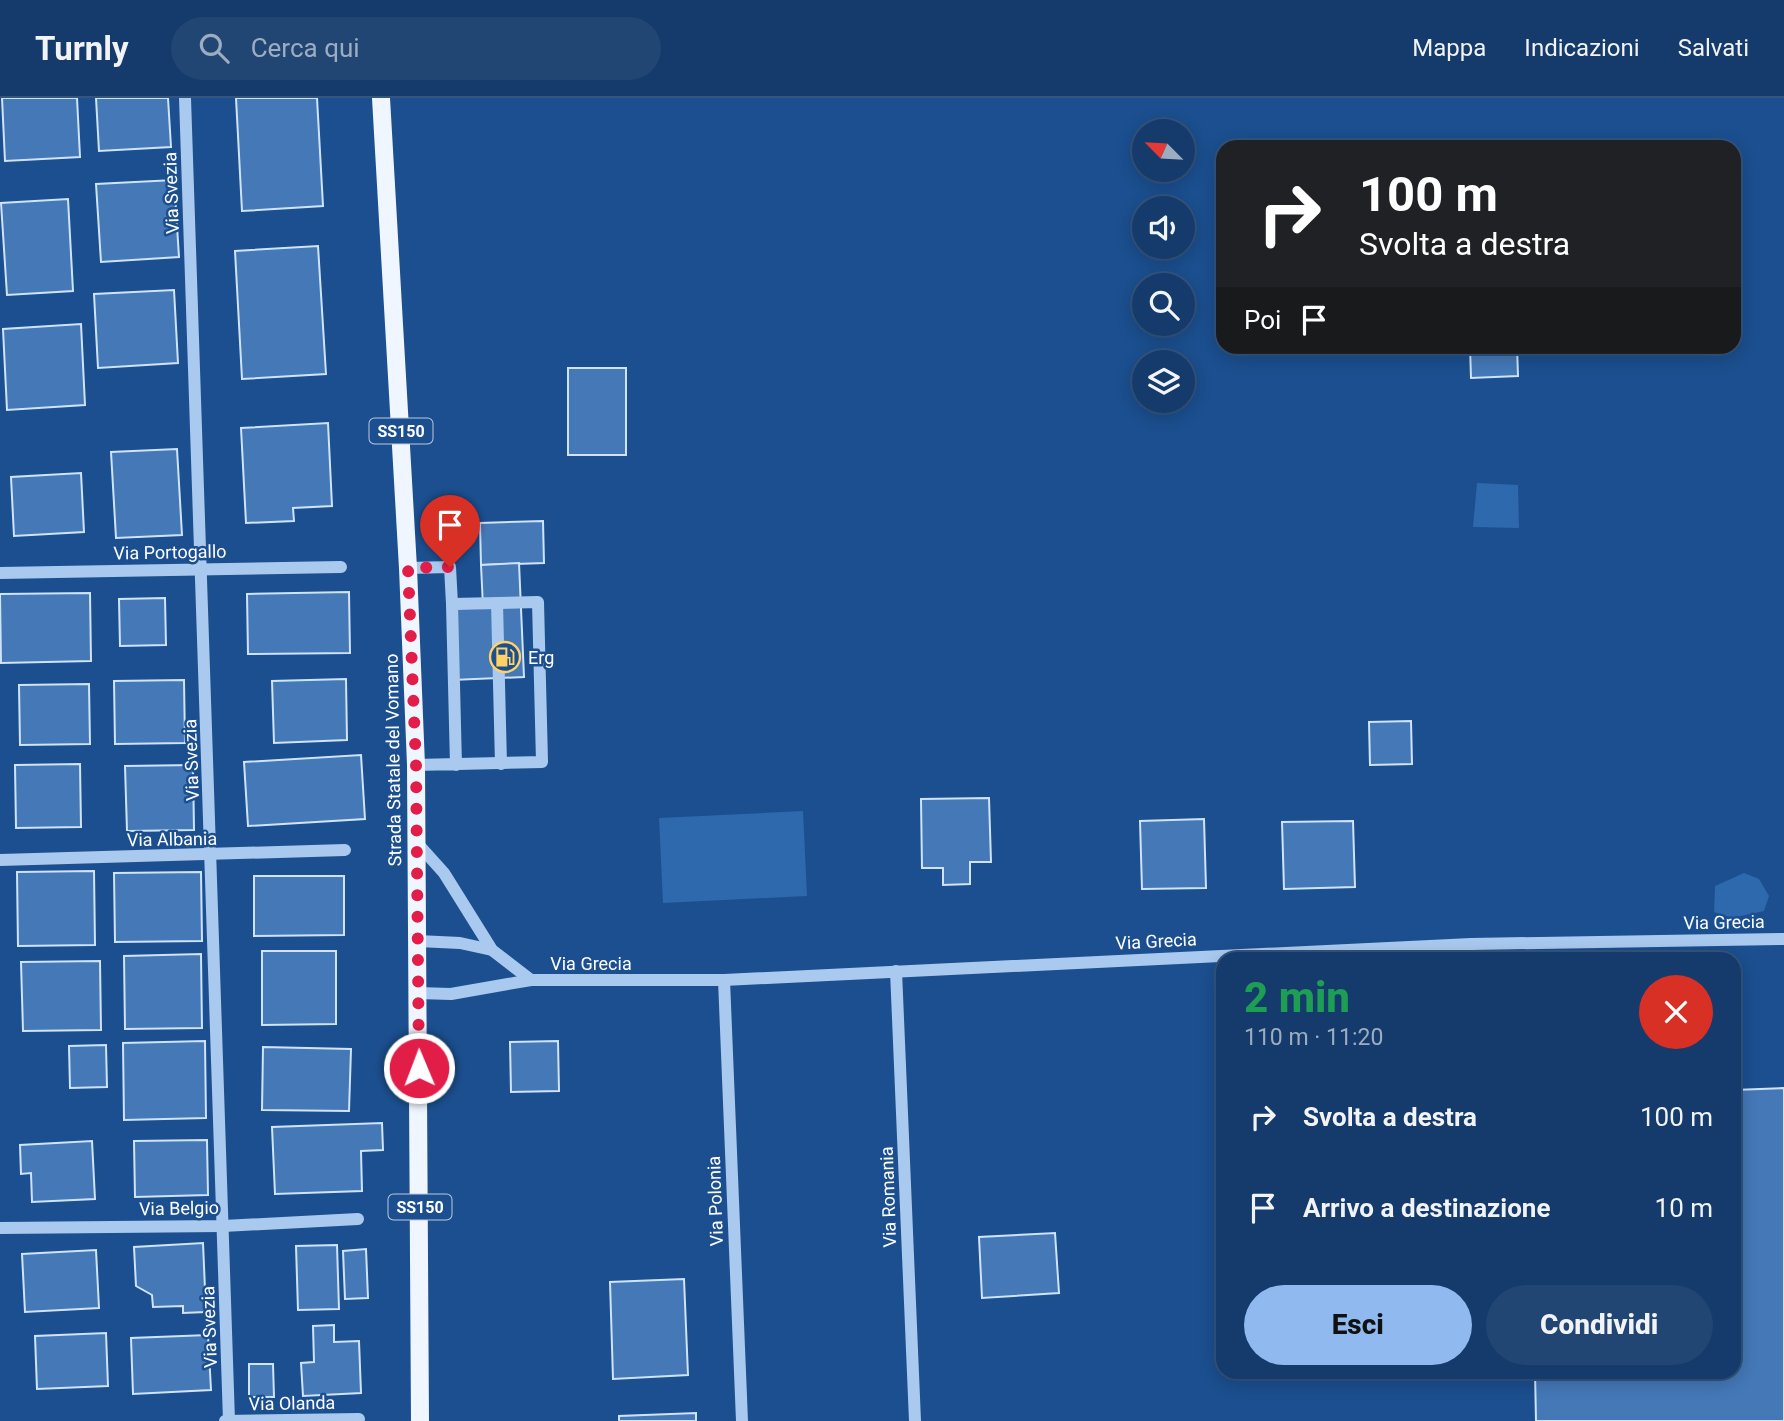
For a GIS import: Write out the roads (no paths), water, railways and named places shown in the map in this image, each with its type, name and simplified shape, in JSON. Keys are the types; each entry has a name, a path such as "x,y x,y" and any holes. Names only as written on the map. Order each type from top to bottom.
{"main road":[{"name":"Strada Statale del Vomano","path":"381,98 408,568 416,765 420,1421"}],"street":[{"name":"Via Svezia","path":"186,98 203,569 227,1421"},
{"name":"Via Portogallo","path":"0,573 341,567"},
{"path":"408,568 450,567 456,765"},
{"path":"416,765 542,762 538,602 452,604"},
{"path":"496,603 501,764"},
{"name":"Via Grecia","path":"417,844 444,873 492,950 531,980"},
{"name":"Via Albania","path":"0,860 211,856 345,850"},
{"name":"Via Grecia","path":"1301,952 1471,944 1784,939"},
{"name":"Via Grecia","path":"418,941 460,943 492,950"},
{"name":"Via Grecia","path":"418,993 451,994 531,980 724,980 1216,956"},
{"name":"Via Romania","path":"897,971 915,1421"},
{"name":"Via Polonia","path":"724,980 742,1421"},
{"name":"Via Belgio","path":"0,1228 223,1226 358,1219"},
{"name":"Via Olanda","path":"227,1421 359,1419"}],"place":[{"name":"Erg","path":"505,657"}]}
